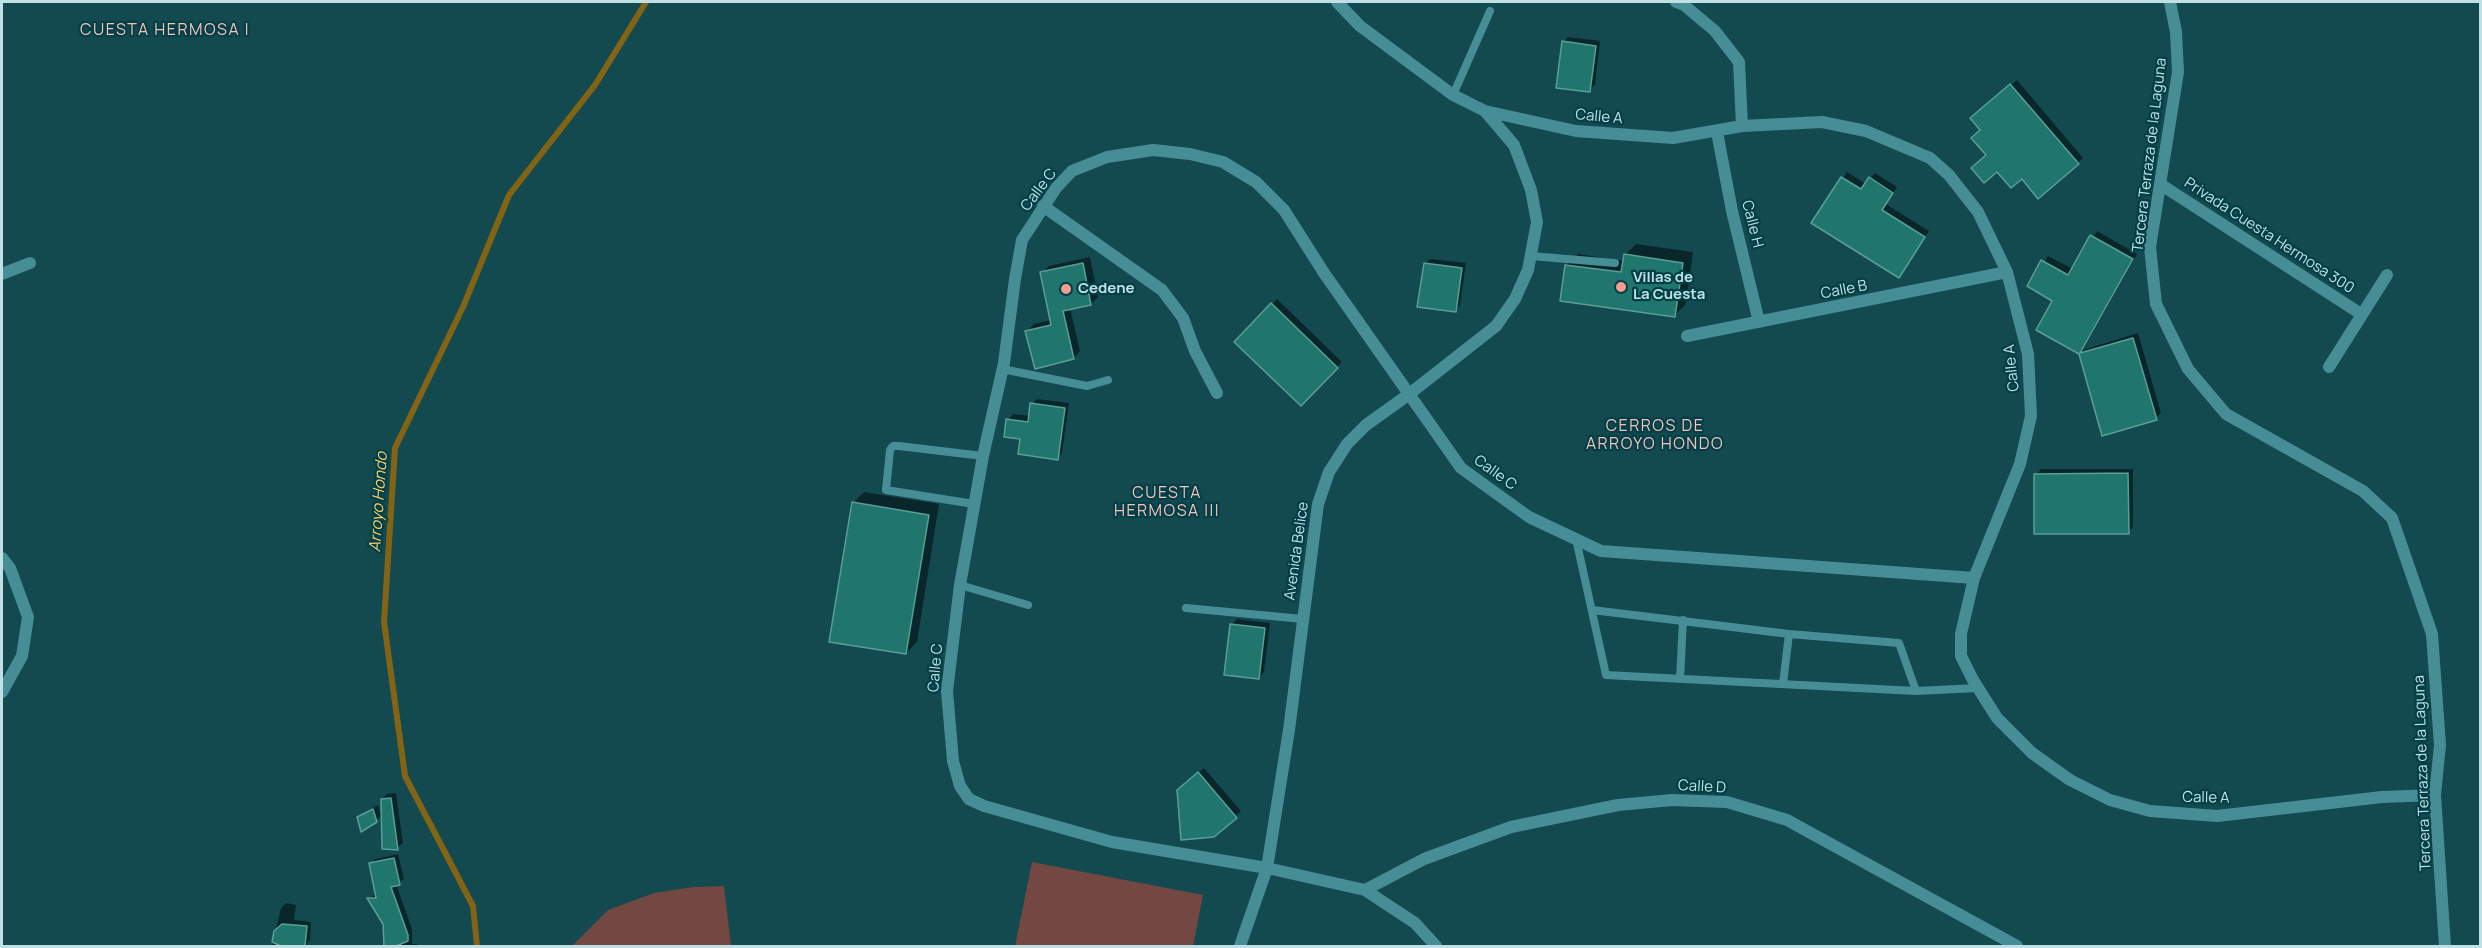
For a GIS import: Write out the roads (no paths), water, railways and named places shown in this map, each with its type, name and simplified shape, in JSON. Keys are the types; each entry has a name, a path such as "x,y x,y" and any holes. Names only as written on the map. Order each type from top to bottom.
{"street":[{"name":"Calle A","path":"1337,2 1360,26 1453,95 1485,111 1576,131 1673,138 1742,126 1822,122 1866,131 1930,159 1949,175 1978,212 2007,273 2028,354 2031,416 2020,464 1974,578 1961,633 1962,656 1997,718 2032,753 2070,780 2110,800 2150,811 2217,816 2382,797 2435,795"},
{"path":"1676,2 1684,5 1715,31 1739,62 1742,126"},
{"name":"Tercera Terraza de la Laguna","path":"2170,2 2176,32 2178,72 2150,247 2156,304 2188,369 2226,414 2363,491 2392,518 2432,634 2440,745 2435,795 2445,946"},
{"name":"Avenida Belice","path":"1240,946 1268,868 1289,730 1318,504 1329,472 1347,444 1366,425 1496,326 1515,299 1528,270 1537,222 1531,190 1514,145 1485,111"},
{"name":"Calle H","path":"1717,132 1732,211 1759,322"},
{"name":"Calle C","path":"1436,946 1415,923 1365,890 1268,868 1112,842 984,806 969,799 960,786 953,761 948,692 960,585 983,456 1002,369 1022,240 1056,188 1072,171 1107,157 1154,150 1190,154 1223,162 1256,182 1284,210 1324,273 1461,468 1529,517 1601,551 1974,578"},
{"name":"Privada Cuesta Hermosa 300","path":"2160,184 2361,314"},
{"path":"1043,206 1161,290 1183,318 1216,393"},
{"path":"2,274 30,263"},
{"name":"Calle B","path":"1687,336 2007,273"},
{"path":"2330,367 2387,275"},
{"path":"2,558 10,568 28,617 22,656 2,692"},
{"name":"Calle D","path":"1365,890 1424,859 1510,827 1618,805 1672,800 1727,802 1787,820 2017,946"}],"lane":[{"path":"1453,95 1490,11"},
{"path":"1531,256 1615,263"},
{"path":"1002,369 1088,386 1108,380"},
{"path":"974,504 886,490 890,450 893,446 899,446 983,456"},
{"path":"1576,539 1606,675 1916,691 1978,688"},
{"path":"960,585 1028,604"},
{"path":"1185,608 1303,619"},
{"path":"1592,610 1789,634 1899,643 1916,691"},
{"path":"1680,679 1683,620"},
{"path":"1783,684 1789,634"}],"waterway":[{"name":"Arroyo Hondo","path":"477,946 473,906 405,776 384,622 395,448 463,307 509,195 595,85 646,2"}],"place":[{"name":"Villas de La Cuesta","path":"1621,287"},
{"name":"Cedene","path":"1066,289"}],"district":[{"name":"CUESTA HERMOSA I","path":"165,31"},
{"name":"CERROS DE ARROYO HONDO","path":"1655,436"},
{"name":"CUESTA HERMOSA III","path":"1167,503"}]}
